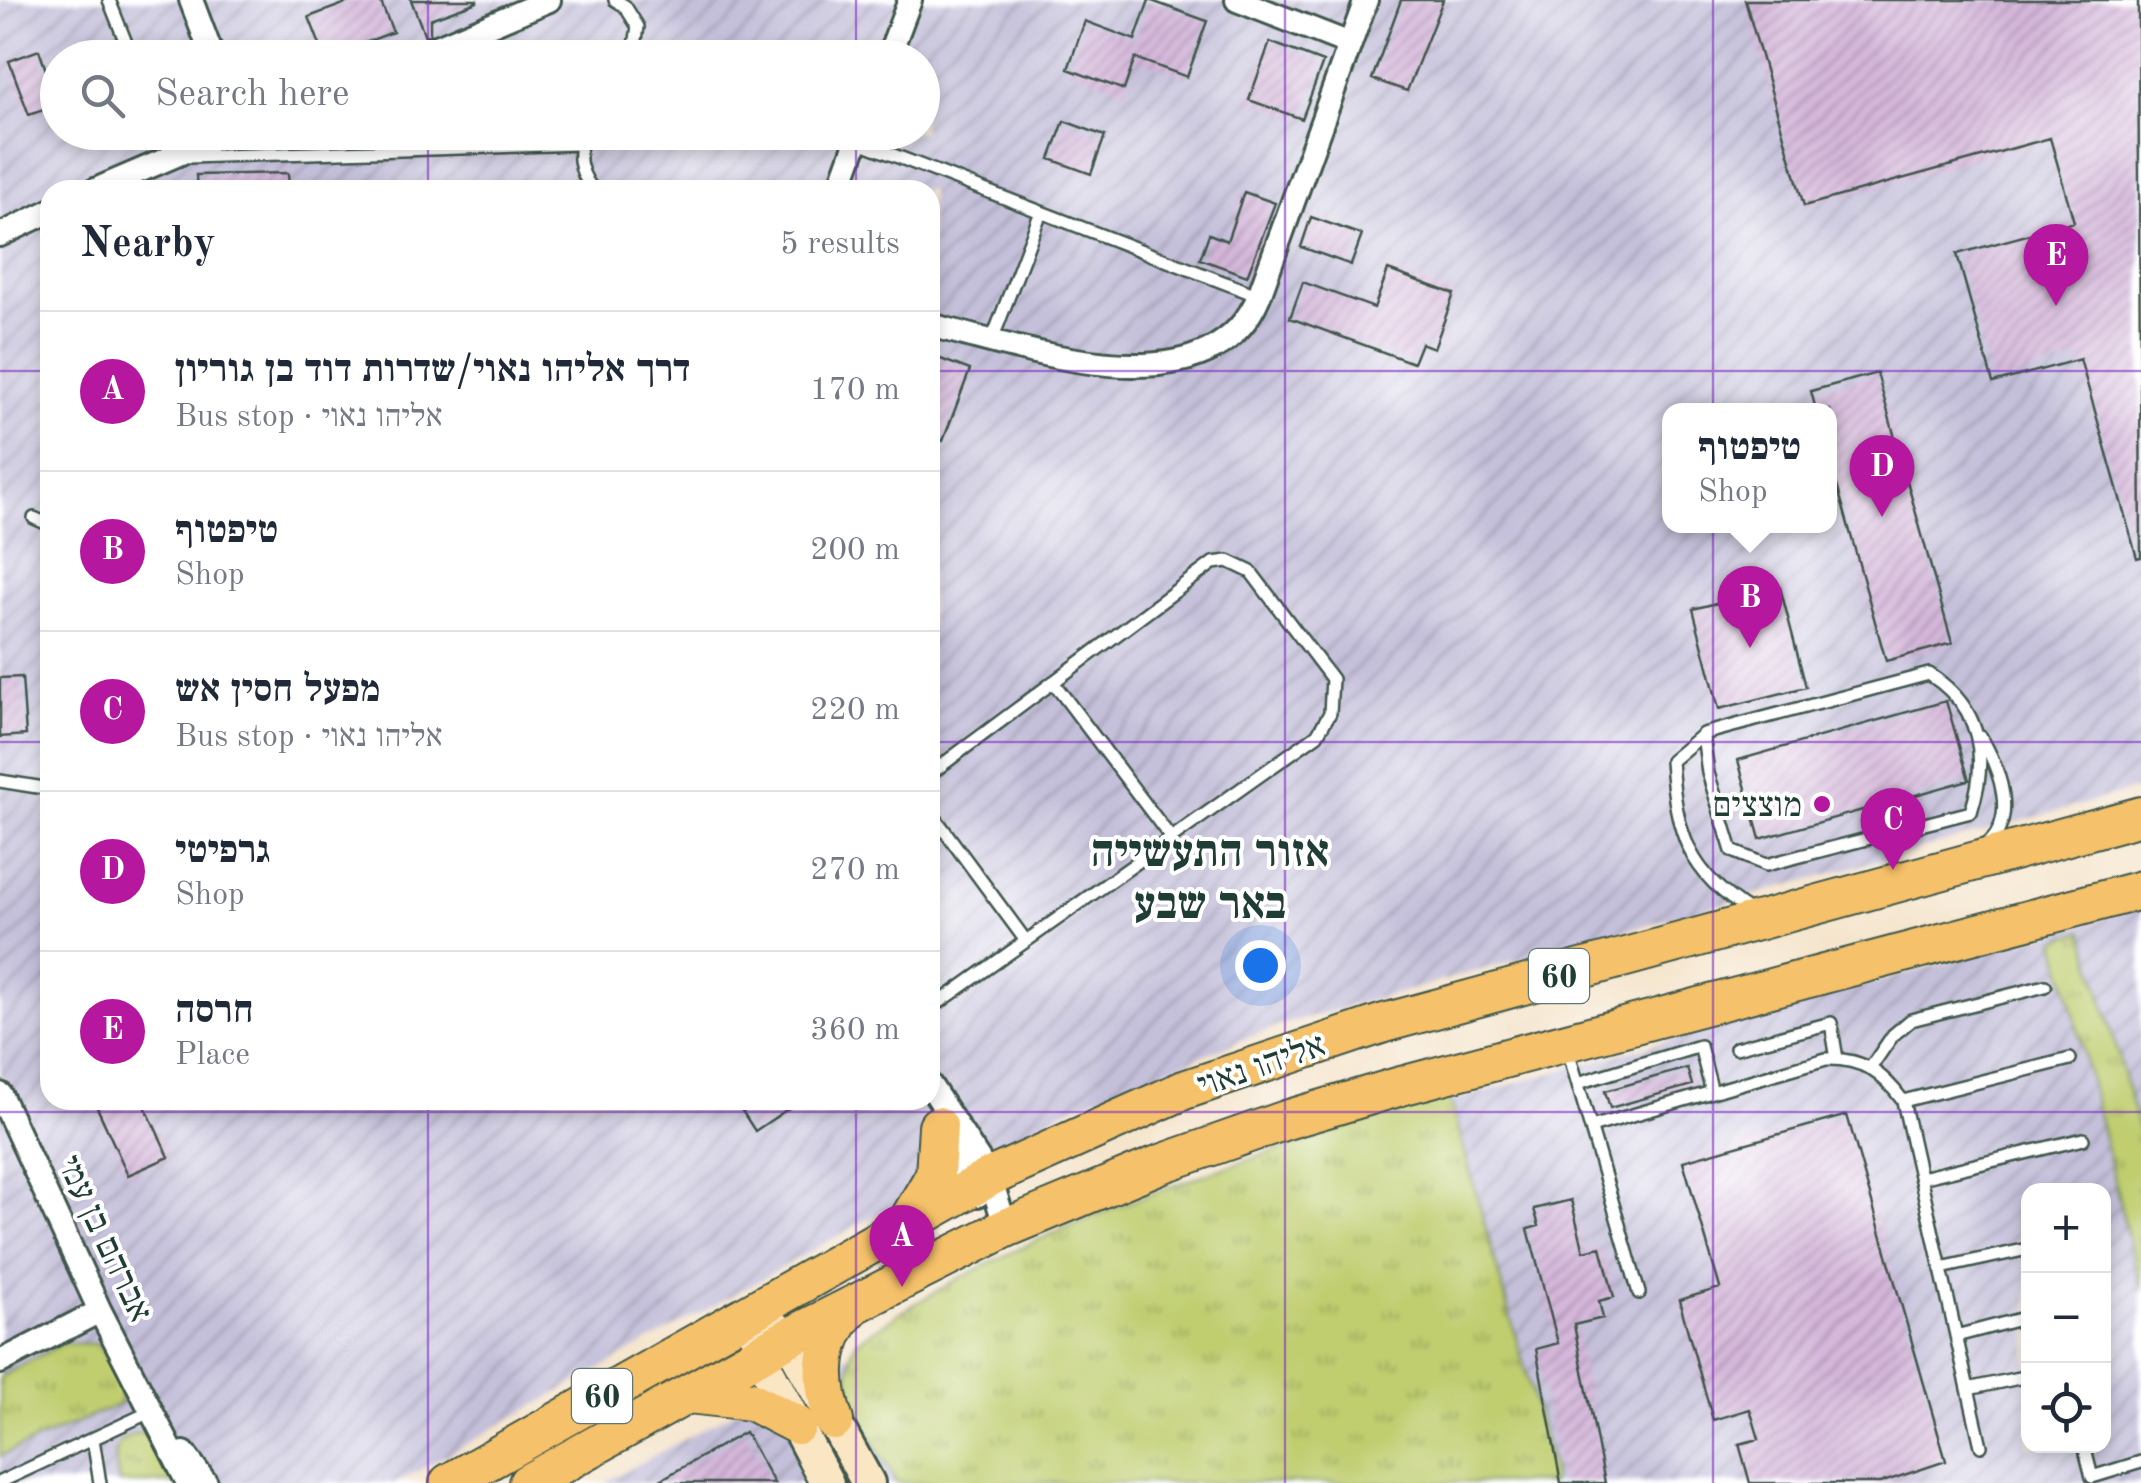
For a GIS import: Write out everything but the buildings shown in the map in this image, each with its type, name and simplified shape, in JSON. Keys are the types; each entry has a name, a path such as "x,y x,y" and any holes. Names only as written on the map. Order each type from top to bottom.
{"highway":[{"name":"אליהו נאוי","path":"449,1483 981,1182 1184,1090 1384,1024 2141,816"},
{"name":"אליהו נאוי","path":"543,1479 773,1346 1006,1228 1286,1120 2141,890"},
{"path":"901,1228 920,1204 935,1175 933,1113"},
{"path":"834,1421 825,1394 825,1358 833,1330 853,1306"},
{"path":"688,1394 751,1401 797,1426"}],"main road":[{"path":"754,1310 773,1346 797,1426 822,1478"},
{"path":"773,1346 834,1421 868,1483"}],"street":[{"path":"191,0 205,40"},
{"path":"454,40 549,0"},
{"path":"895,40 910,0"},
{"path":"1237,0 1350,44"},
{"path":"940,327 1114,365 1208,355 1240,331 1259,296 1366,0"},
{"path":"116,180 184,150"},
{"path":"843,180 854,150"},
{"path":"0,235 40,217"},
{"name":"אברהם בן עמי","path":"0,1094 100,1311 188,1483"},
{"path":"940,1104 1006,1228"},
{"path":"933,1113 981,1182"},
{"path":"0,1362 100,1311"},
{"name":"אברהם בן עמי","path":"152,1410 206,1483"}],"lane":[{"path":"109,0 125,40"},
{"path":"615,0 626,6 638,27 636,40"},
{"path":"166,150 168,156 306,150"},
{"path":"582,150 581,175 585,180"},
{"path":"891,150 1259,296"},
{"path":"992,340 1041,212"},
{"path":"34,518 40,521"},
{"path":"940,767 1213,563 1241,564 1332,679 1330,713 1317,735 940,1001"},
{"path":"1770,919 1712,886 1692,857 1674,795 1671,761 1703,734 1929,674 1963,705 2002,780 2004,798 1989,845 1907,881"},
{"path":"1053,682 1171,838"},
{"path":"1703,734 1708,773 1732,851 1766,865 1971,812 1980,786 1979,734"},
{"path":"0,780 40,786"},
{"path":"940,825 1026,941"},
{"path":"1871,1067 1893,1035 1911,1020 2045,986"},
{"path":"1736,1048 1830,1023 1837,1059"},
{"path":"1566,1042 1639,1293"},
{"path":"1578,1083 1700,1046 1712,1092"},
{"path":"1591,1127 1837,1059 1871,1067 1903,1101 1981,1446"},
{"path":"1903,1101 2070,1059"},
{"path":"1920,1178 2083,1139"},
{"path":"1941,1268 2021,1251"},
{"path":"1956,1336 2021,1319"},
{"path":"1968,1389 2021,1378"},
{"path":"0,1482 152,1410"},
{"path":"93,1438 100,1483"},
{"path":"2086,1453 2092,1478 2141,1462"}],"shaded area":[{"path":"0,0 2141,0 2141,788 1278,1026 1065,1109 396,1483 0,1483"},
{"path":"2141,908 2141,1483 604,1483 741,1408 1138,1212 1348,1130"}],"green space":[{"path":"2084,931 2141,1138 2141,1291 2056,940"},
{"path":"1449,1095 1552,1467 1552,1483 897,1483 853,1398 850,1362 855,1343 923,1299 1067,1227 1218,1170"},
{"path":"64,1343 97,1344 123,1381 120,1404 0,1456 0,1377"},
{"path":"136,1433 156,1433 182,1483 119,1483 114,1453 122,1440"}],"place":[{"name":"חרסה","path":"2056,306"},
{"name":"גרפיטי","path":"1882,517"},
{"name":"טיפטוף","path":"1750,648"},
{"name":"מוצצים","path":"1822,804"},
{"name":"מפעל חסין אש","path":"1893,870"},
{"name":"דרך אליהו נאוי/שדרות דוד בן גוריון","path":"902,1287"}],"district":[{"name":"אזור התעשייה באר שבע","path":"1210,876"}]}
